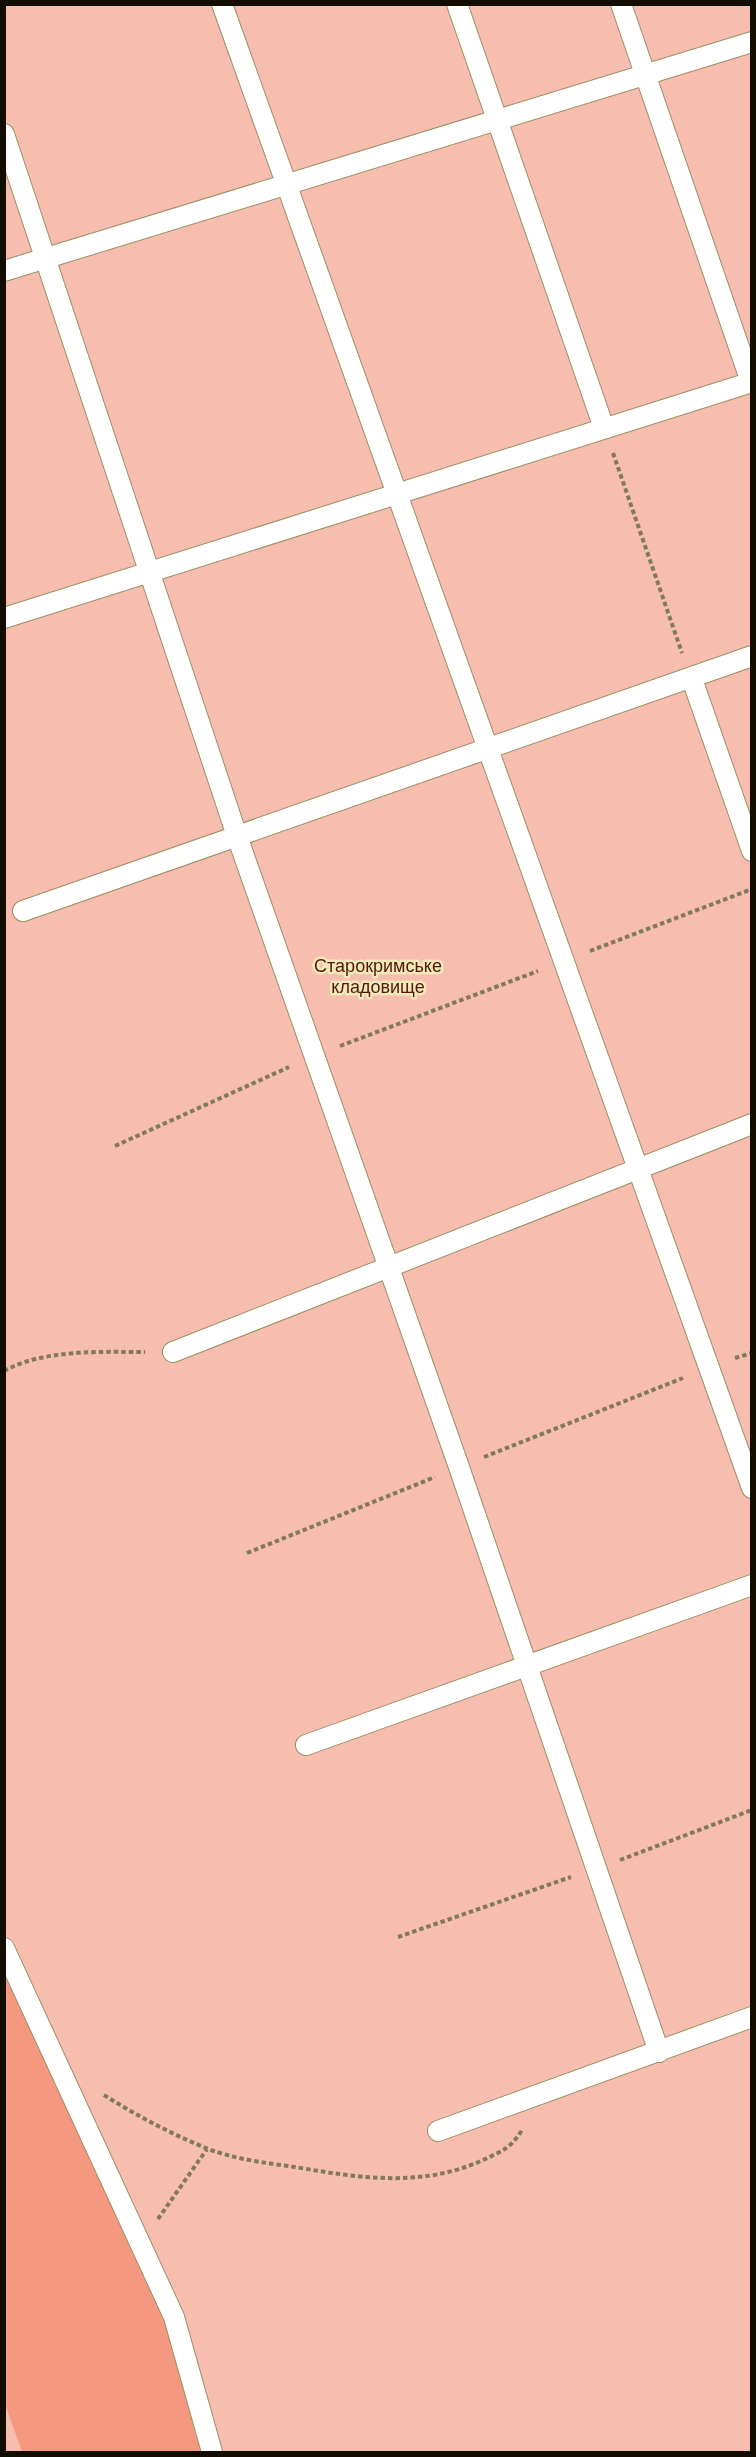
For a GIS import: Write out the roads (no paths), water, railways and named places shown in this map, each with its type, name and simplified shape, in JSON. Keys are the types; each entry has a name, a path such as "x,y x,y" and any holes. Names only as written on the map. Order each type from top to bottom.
{"lane":[{"path":"222,4 752,1488"},
{"path":"457,4 604,428"},
{"path":"4,618 751,382 621,4"},
{"path":"4,271 752,42"},
{"path":"4,134 237,836 459,1467 525,1667 659,2052"},
{"path":"23,911 692,679 752,656"},
{"path":"692,679 752,851"},
{"path":"173,1352 752,1124"},
{"path":"306,1745 752,1585"},
{"path":"4,1948 174,2317 212,2452"},
{"path":"438,2131 752,2017"}],"park label":[{"name":"Старокримське кладовище","path":"378,976"}]}
